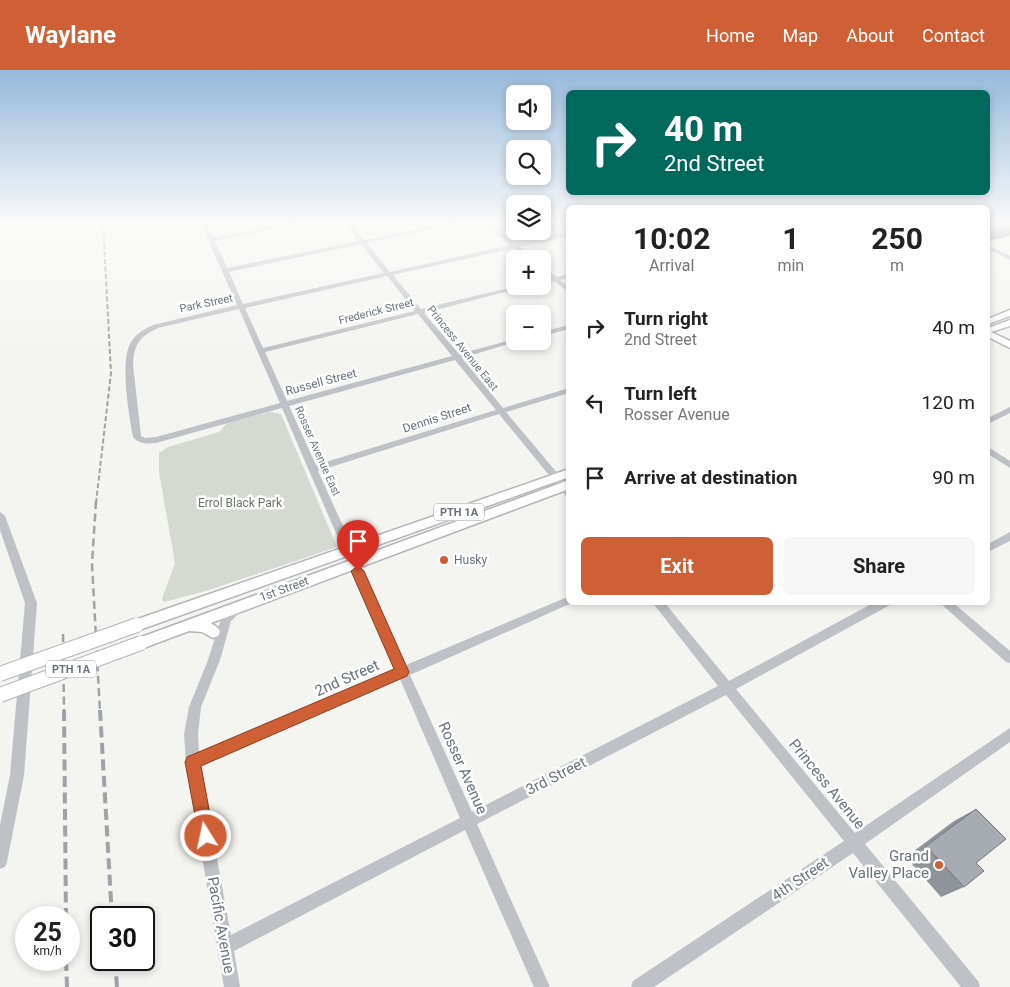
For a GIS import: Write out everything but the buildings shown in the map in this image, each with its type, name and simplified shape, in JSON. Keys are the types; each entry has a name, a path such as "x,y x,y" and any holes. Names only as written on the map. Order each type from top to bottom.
{"main road":[{"path":"990,327 1010,313"},
{"path":"990,328 1010,323"},
{"path":"990,329 1010,338"},
{"path":"990,330 1010,345"},
{"name":"1st Street","path":"0,674 299,570 352,557 564,486"},
{"name":"1st Street","path":"0,695 245,604 352,557"},
{"path":"210,617 218,604 263,587 299,570"},
{"path":"179,629 204,626 213,632"}],"street":[{"name":"Rosser Avenue East","path":"222,266 352,557"},
{"path":"224,271 250,266"},
{"name":"Princess Avenue East","path":"381,266 564,486"},
{"name":"Park Street","path":"136,434 128,359 133,343 146,330 159,325 429,266"},
{"path":"551,276 566,288"},
{"path":"551,280 566,277"},
{"name":"Frederick Street","path":"260,351 506,291"},
{"path":"551,332 566,328"},
{"name":"Russell Street","path":"136,434 138,439 156,440 506,343"},
{"name":"Dennis Street","path":"313,470 566,391"},
{"path":"990,420 1010,410"},
{"path":"990,451 1010,465"},
{"path":"0,516 31,603 17,775 0,862"},
{"path":"990,547 1010,536"},
{"name":"Rosser Avenue","path":"352,557 542,987"},
{"name":"2nd Street","path":"193,762 566,602"},
{"name":"Pacific Avenue","path":"232,987 193,762 191,734 195,707 214,660 226,619 232,612 245,604"},
{"name":"Princess Avenue","path":"659,605 972,987"},
{"name":"3rd Street","path":"225,947 727,688 880,605"},
{"path":"948,605 1010,658"},
{"name":"Pacific Avenue","path":"210,617 213,632 214,660"},
{"name":"4th Street","path":"639,987 854,843 1010,734"}],"green space":[{"name":"Errol Black Park","path":"270,412 281,414 337,547 209,590 164,602 162,599 175,563 159,472 159,453 168,447 219,432 227,423"}],"railway":[{"path":"96,503 111,373 105,266"},
{"path":"96,501 92,564 100,712"},
{"path":"63,634 64,712"},
{"path":"64,710 66,906"},
{"path":"100,710 111,906"},
{"path":"66,971 67,987"},
{"path":"116,971 117,987"}],"place":[{"name":"Husky","path":"444,560"},
{"name":"Grand Valley Place","path":"939,865"}],"route":[{"path":"206,836 193,762 402,672 358,571"}]}
